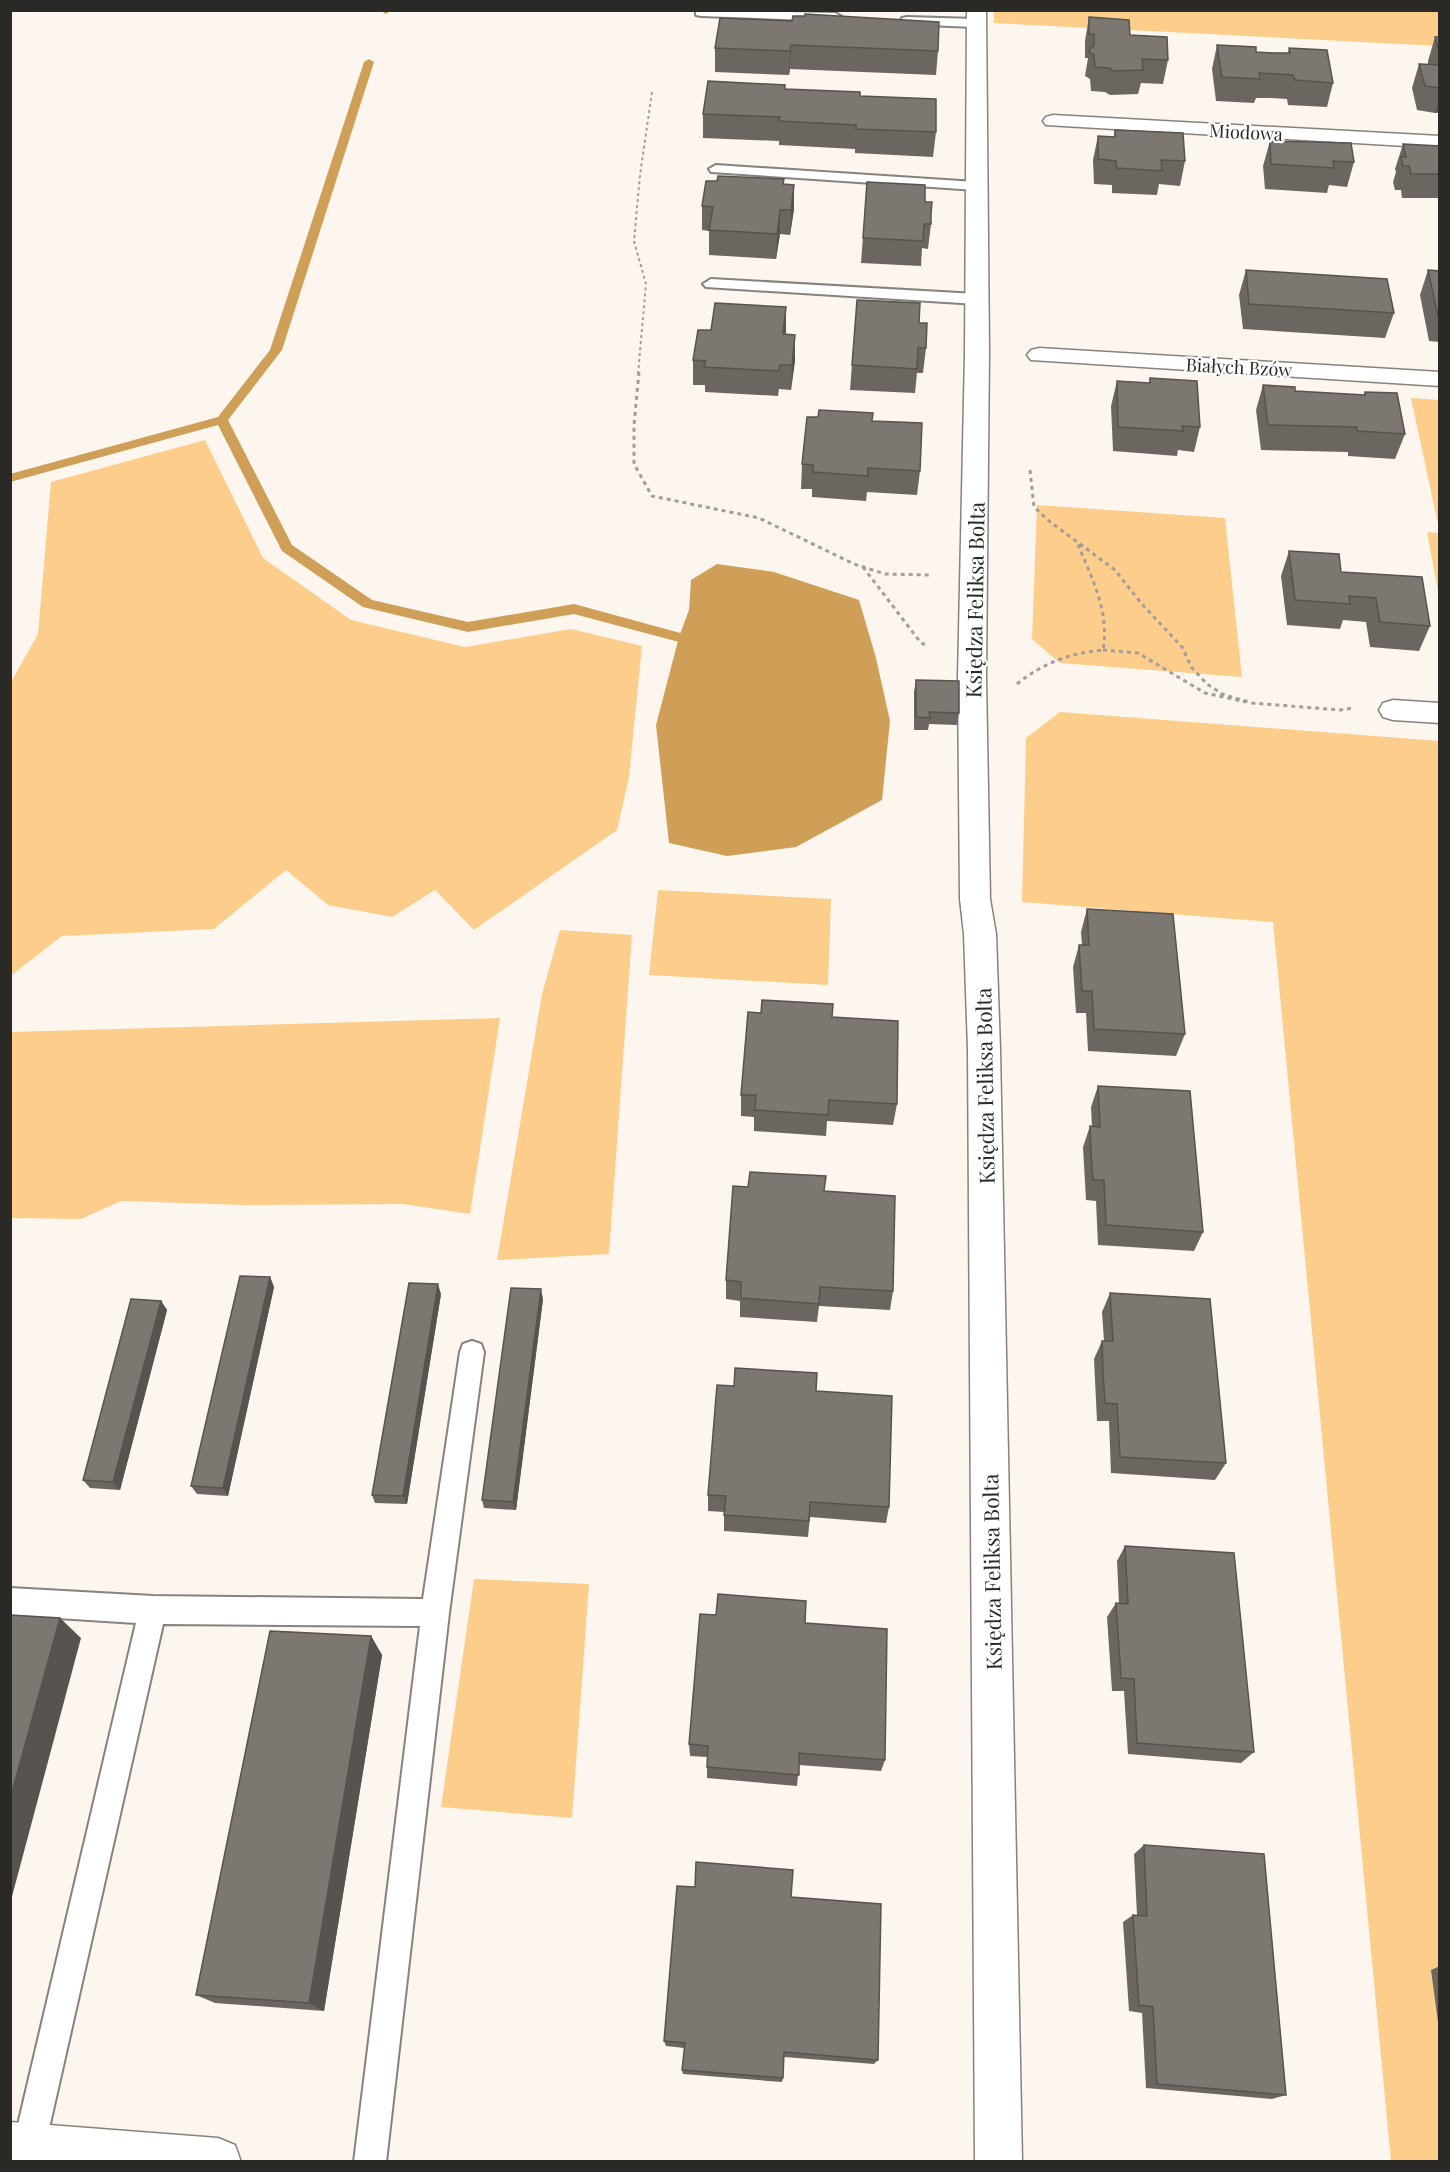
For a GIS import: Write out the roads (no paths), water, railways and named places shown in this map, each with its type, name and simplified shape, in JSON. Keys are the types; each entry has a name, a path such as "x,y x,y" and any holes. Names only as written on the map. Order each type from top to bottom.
{"street":[{"name":"Księdza Feliksa Bolta","path":"975,17 977,299 972,664 975,899 980,934 984,1049 999,2162"},
{"name":"Miodowa","path":"1053,121 1440,142"},
{"name":"Białych Bzów","path":"1039,355 1440,379"},
{"path":"1393,710 1440,713"},
{"path":"20,2145 218,2162"}],"lane":[{"path":"701,12 844,18"},
{"path":"891,20 975,17"},
{"path":"716,169 976,186"},
{"path":"711,284 977,299"},
{"path":"370,2162 435,1613 472,1352"},
{"path":"10,1601 153,1610 435,1613"},
{"path":"20,2145 153,1610"}],"waterway":[{"path":"222,420 276,350 369,62"},
{"path":"10,478 222,420"},
{"path":"222,420 287,548 368,604 468,627 574,609 679,637"}]}
